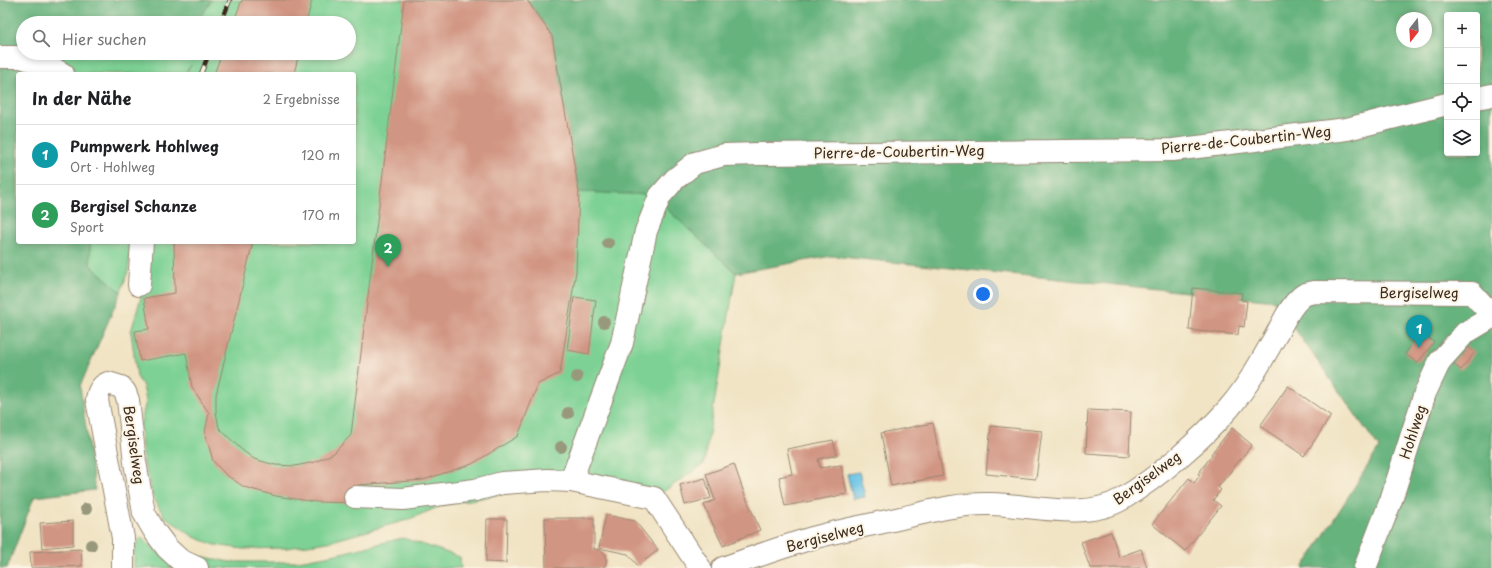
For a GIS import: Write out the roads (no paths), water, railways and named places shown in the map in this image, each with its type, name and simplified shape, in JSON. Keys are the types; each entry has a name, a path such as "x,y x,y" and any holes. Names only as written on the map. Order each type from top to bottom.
{"street":[{"path":"0,57 16,57"},
{"path":"30,60 49,66 60,72"},
{"path":"1480,97 1492,95"},
{"name":"Pierre-de-Coubertin-Weg","path":"571,481 622,344 646,231 660,196 675,179 695,163 724,155 758,154 1173,150 1347,129 1444,105"},
{"path":"139,285 142,244"},
{"name":"Bergiselweg","path":"723,568 817,537 956,506 992,504 1081,510 1108,506 1124,498 1178,458 1214,424 1243,390 1289,312 1297,300 1304,295 1314,292 1472,293 1492,316"},
{"name":"Hohlweg","path":"1365,568 1391,500 1425,393 1440,361 1465,333 1492,316"},
{"name":"Bergiselweg","path":"123,568 123,538 97,400 102,386 108,384 121,386 127,396 135,462 144,513 155,532 167,548 180,560 196,568"},
{"path":"356,497 404,499 475,490 502,483 534,480 571,481 654,498 700,568"}],"water":[{"path":"859,472 865,497 853,499 847,474"}],"railway":[{"path":"224,16 230,0"},
{"path":"202,72 206,60"}],"place":[{"name":"Bergisel Schanze","path":"388,267"},
{"name":"Pumpwerk Hohlweg","path":"1419,348"}]}
